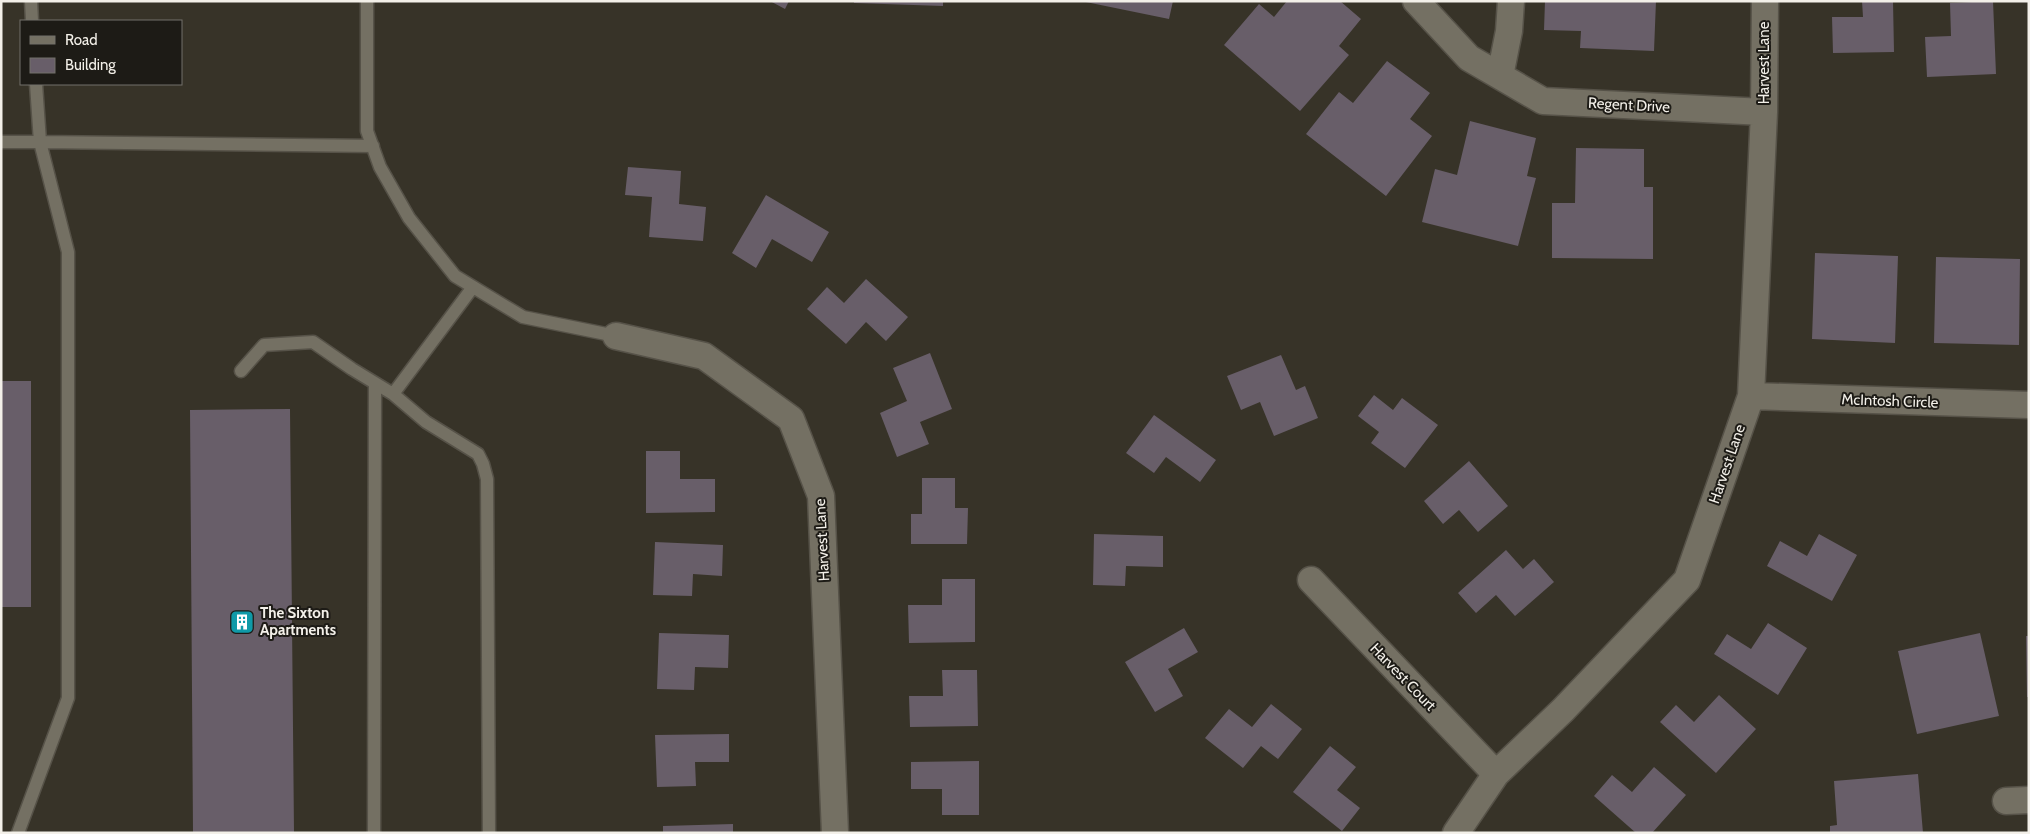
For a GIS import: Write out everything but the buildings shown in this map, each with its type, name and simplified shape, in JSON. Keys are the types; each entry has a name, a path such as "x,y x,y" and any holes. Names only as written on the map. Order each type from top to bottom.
{"street":[{"name":"Regent Drive","path":"1416,1 1469,58 1543,101 1764,112"},
{"path":"1500,76 1509,31 1511,1"},
{"name":"Harvest Lane","path":"1456,833 1496,774 1563,710 1687,580 1751,396 1764,112 1765,1"},
{"name":"Harvest Lane","path":"616,336 704,356 791,419 821,496 835,833"},
{"name":"McIntosh Circle","path":"1751,396 2029,406"},
{"name":"Harvest Court","path":"1311,580 1496,774"}],"lane":[{"path":"31,1 32,20"},
{"path":"368,1 367,131 380,166 410,218 455,276 523,318 616,336"},
{"path":"18,833 68,698 68,252 40,142 36,85"},
{"path":"1,142 373,146"},
{"path":"393,394 473,287"},
{"path":"241,371 264,345 313,342 393,394 426,422 478,454 487,479 489,833"},
{"path":"374,833 375,383"}],"place":[{"name":"The Sixton Apartments","path":"242,622"}]}
